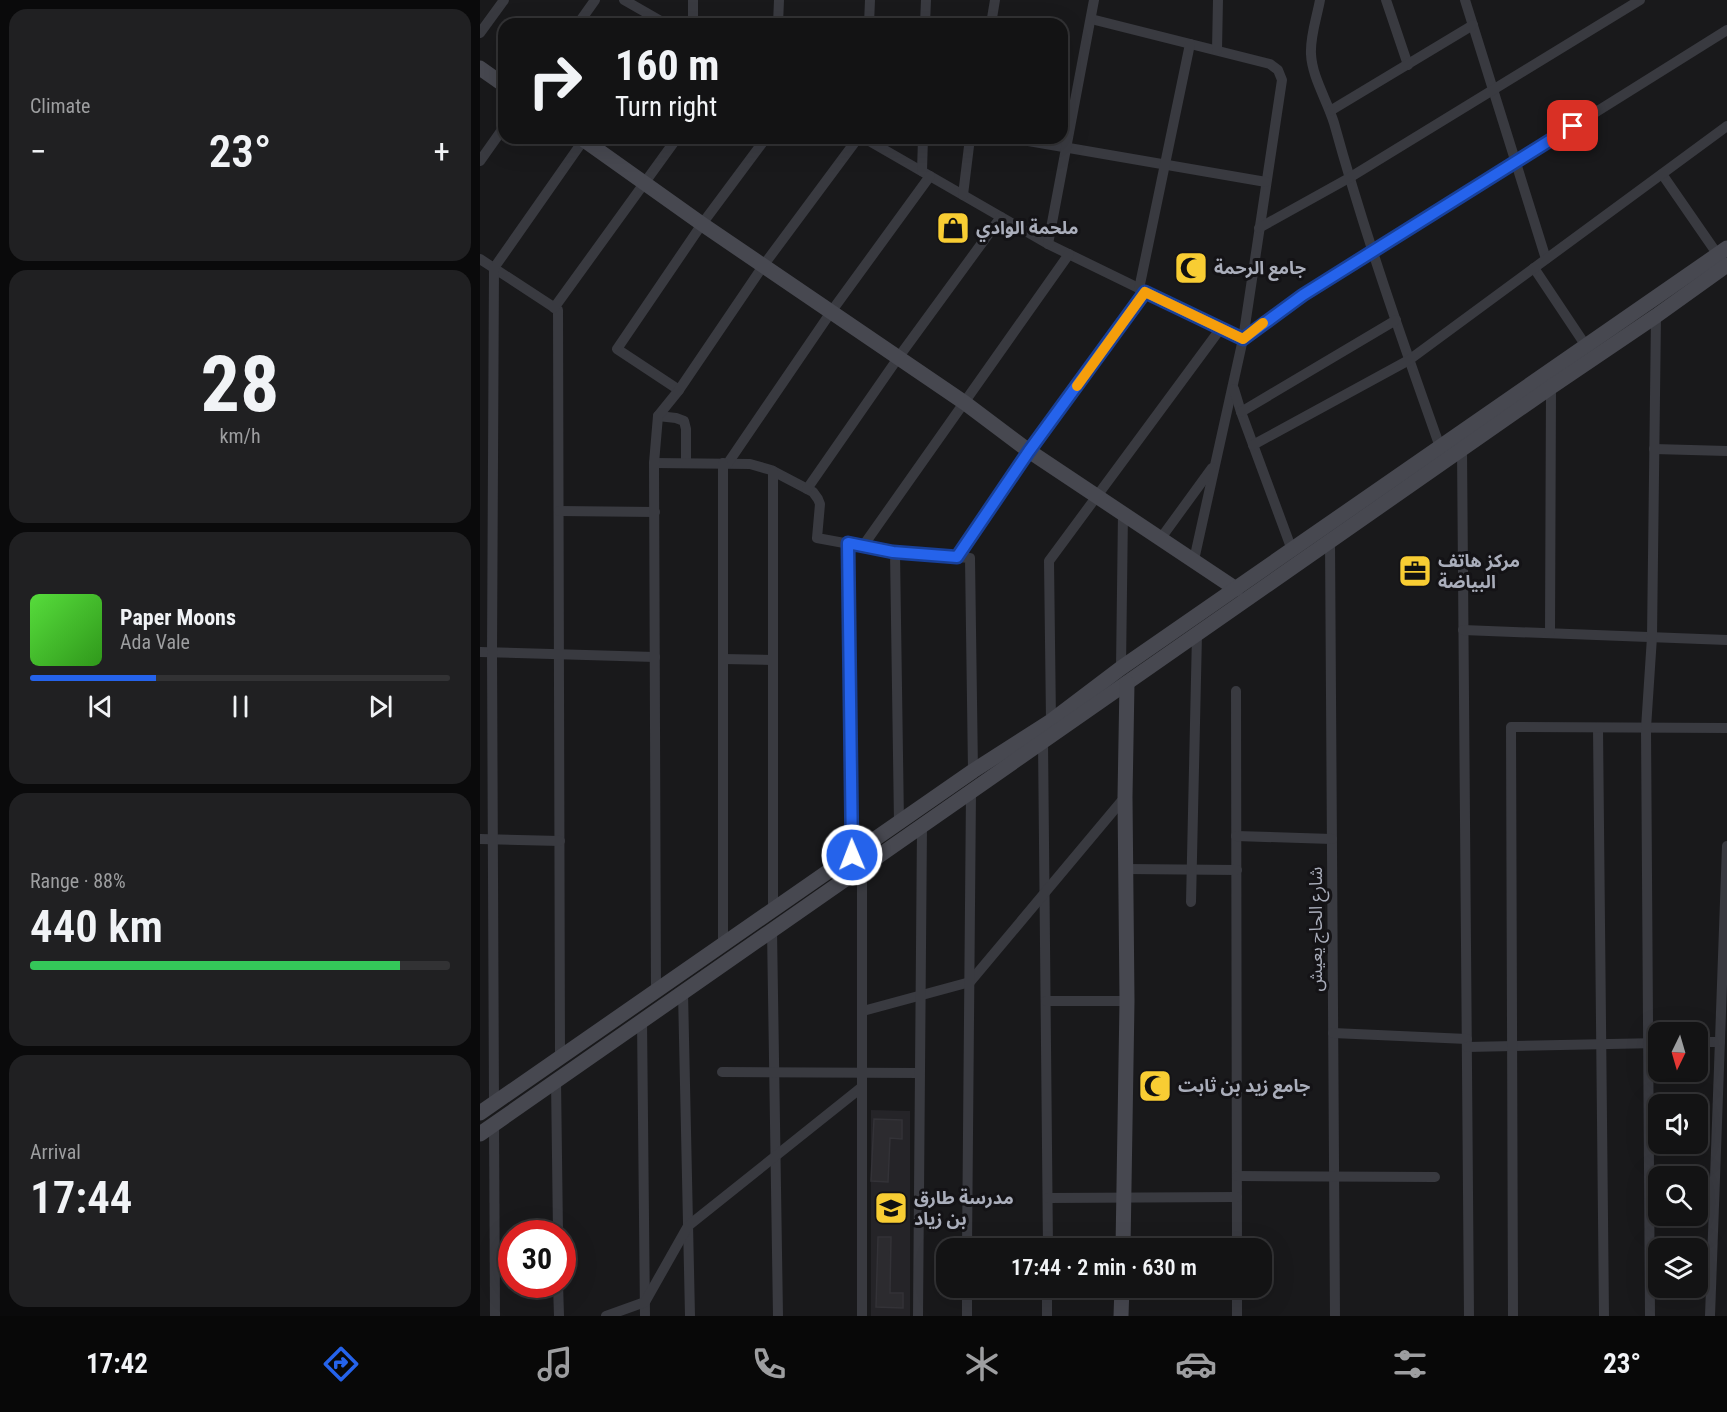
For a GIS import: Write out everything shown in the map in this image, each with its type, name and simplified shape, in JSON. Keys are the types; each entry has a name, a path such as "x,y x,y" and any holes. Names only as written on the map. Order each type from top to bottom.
{"main road":[{"path":"480,68 498,81"},
{"path":"590,144 702,224 965,404 1029,451 1236,589"},
{"path":"480,1113 973,771 1124,676 1197,634 1656,316 1724,256"},
{"path":"480,1134 1043,741 1236,589 1586,346 1724,256"},
{"path":"1123,1238 1127,1001 1124,676"},
{"path":"1121,1316 1122,1298"}],"street":[{"path":"480,33 504,0"},
{"path":"582,18 595,0"},
{"path":"624,0 656,18"},
{"path":"693,0 693,18"},
{"path":"778,18 779,0"},
{"path":"869,18 870,0"},
{"path":"925,18 926,0"},
{"path":"992,18 995,0"},
{"path":"1068,137 1094,0"},
{"path":"1217,50 1218,0"},
{"path":"1320,0 1311,53 1313,64 1409,360 1440,447"},
{"path":"1386,0 1408,65"},
{"path":"1465,0 1546,259"},
{"path":"1259,228 1349,178 1640,0"},
{"path":"1091,19 1270,64 1278,70 1282,80 1243,339 1194,560"},
{"path":"1330,111 1473,25"},
{"path":"1243,339 1285,307 1374,250 1727,30"},
{"path":"957,557 1142,291 1190,44"},
{"path":"1253,445 1409,360 1727,126"},
{"path":"480,161 498,136"},
{"path":"494,1104 492,652 494,268 580,144"},
{"path":"554,308 673,144"},
{"path":"679,390 617,349 702,224 762,144"},
{"path":"656,991 654,463 658,416 679,390 763,266 859,144"},
{"path":"874,144 1048,244 1243,339"},
{"path":"723,945 725,464 926,174 923,144"},
{"path":"963,195 969,144"},
{"path":"1048,144 1266,183"},
{"path":"1048,244 1067,144"},
{"path":"1662,174 1724,256"},
{"path":"807,489 898,358 1001,217"},
{"path":"863,546 1069,254"},
{"path":"480,259 558,310 560,1058"},
{"path":"1534,268 1586,346"},
{"path":"1653,1022 1646,728 1652,637 1656,316"},
{"path":"1240,412 1396,320"},
{"path":"1051,722 1049,561 1221,328"},
{"path":"1233,387 1240,412 1292,550"},
{"path":"1550,633 1551,387"},
{"path":"658,416 676,418 684,422 687,429 686,463"},
{"path":"1462,449 1469,1316"},
{"path":"1654,449 1727,451"},
{"path":"654,463 750,464 773,471 813,492 820,504 817,538 895,552 970,558 973,771"},
{"path":"1161,538 1216,463"},
{"path":"773,471 773,910"},
{"path":"559,511 655,512"},
{"path":"1123,512 1124,676"},
{"name":"شارع الحاج يعيش","path":"1330,541 1335,1316"},
{"path":"848,543 852,855"},
{"path":"895,552 898,823"},
{"path":"1463,630 1727,640"},
{"path":"1191,902 1197,634"},
{"path":"480,652 655,657"},
{"path":"723,658 773,660"},
{"path":"1236,691 1237,1238"},
{"path":"1513,1316 1511,727 1727,728"},
{"path":"1598,728 1604,1316"},
{"path":"1043,741 1048,1238"},
{"path":"967,1238 971,791"},
{"path":"863,1011 969,982 1125,797"},
{"path":"918,1316 922,825"},
{"path":"1236,836 1332,839"},
{"path":"480,839 560,841"},
{"path":"1710,1316 1722,1098 1720,1042 1727,846"},
{"path":"862,867 862,1316"},
{"path":"1126,869 1237,870"},
{"path":"772,930 778,1316"},
{"path":"682,992 690,1316"},
{"path":"1046,1001 1127,1001"},
{"path":"642,1020 645,1316"},
{"path":"1333,1033 1512,1047 1648,1043"},
{"path":"1708,1042 1720,1042"},
{"path":"722,1072 919,1073"},
{"path":"556,1080 558,1220"},
{"path":"1650,1316 1653,1082"},
{"path":"606,1316 645,1302 687,1226 862,1086"},
{"path":"494,1124 495,1316"},
{"path":"1237,1176 1435,1177"},
{"path":"1048,1198 1237,1197"},
{"path":"558,1298 559,1316"},
{"path":"967,1298 967,1316"},
{"path":"1047,1298 1047,1316"},
{"path":"1237,1298 1237,1316"}],"shaded area":[{"path":"871,1110 910,1111 910,1316 871,1316"}],"building":[{"path":"874,1119 902,1120 902,1139 890,1138 888,1182 871,1181"},
{"path":"878,1237 891,1237 890,1293 903,1293 903,1308 876,1307"}],"slow traffic":[{"path":"1077,386 1145,292 1243,339 1263,323"}],"place":[{"name":"ملحمة الوادي","path":"953,228"},
{"name":"جامع الرحمة","path":"1191,268"},
{"name":"مركز هاتف البياضة","path":"1415,571"},
{"name":"جامع زيد بن ثابت","path":"1155,1086"},
{"name":"مدرسة طارق بن زياد","path":"891,1208"}],"route":[{"path":"852,855 848,543 893,552 957,557 1029,451 1145,292 1243,339 1303,295 1573,126"}]}
